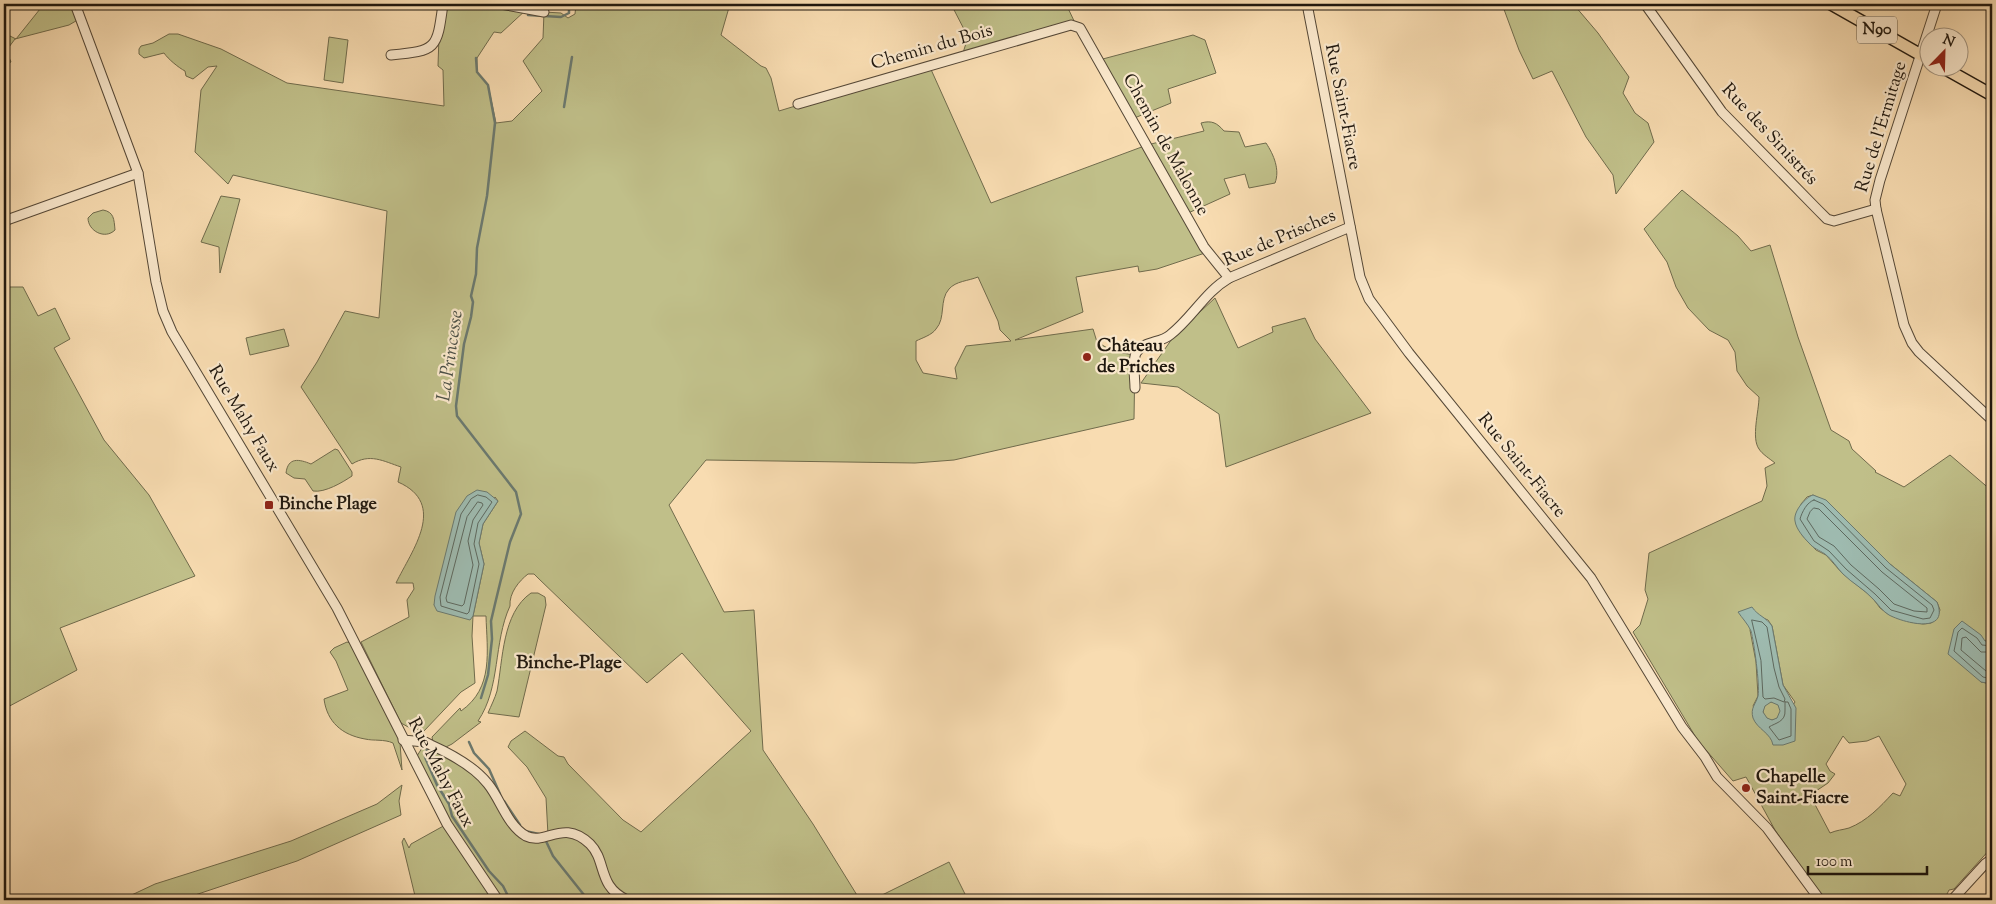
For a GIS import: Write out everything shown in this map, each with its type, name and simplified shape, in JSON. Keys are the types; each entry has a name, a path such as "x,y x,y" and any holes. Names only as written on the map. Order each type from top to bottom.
{"main road":[{"name":"N90","path":"1831,4 1918,53"},
{"path":"1961,78 1992,96"}],"street":[{"name":"Rue Mahy Faux","path":"75,4 138,172 156,282 163,311 172,332 335,605 447,824 498,900"},
{"path":"391,55 415,53 431,48 438,36 444,4"},
{"path":"501,4 544,12"},
{"name":"Rue Saint-Fiacre","path":"1307,4 1350,227 1362,282 1369,299 1416,361 1591,578 1682,727 1705,757 1717,777 1767,828 1820,900"},
{"name":"Rue des Sinistrés","path":"1645,4 1722,112 1767,160 1827,219 1834,221 1876,209"},
{"name":"Rue de l'Ermitage","path":"1932,28 1938,4"},
{"name":"Chemin du Bois","path":"798,104 1076,25"},
{"name":"Chemin de Malonne","path":"1076,25 1090,44 1204,247 1229,278"},
{"name":"Rue de l'Ermitage","path":"1876,209 1875,200 1880,180 1918,76"},
{"path":"4,221 138,172"},
{"path":"1876,209 1904,325 1912,343 1919,352 1992,420"},
{"name":"Rue de Prisches","path":"1135,388 1135,355 1139,349 1169,336 1218,285 1229,278 1350,227"},
{"path":"404,740 425,742 475,771 492,790 518,830 532,838 563,832 573,834 591,845 609,885 627,900"},
{"path":"1952,900 1984,864 1992,859"}],"shaded area":[{"path":"44,4 75,4 81,18 69,25 16,39"},
{"path":"443,4 501,4 527,9 501,33 494,32 477,58 477,72 488,85 496,123 512,121 542,91 523,61 543,38 544,12 561,13 568,18 575,14 576,4 730,4 721,35 766,68 771,78 779,111 929,65 991,203 1147,145 1204,131 1201,123 1205,122 1214,123 1224,131 1239,132 1245,147 1266,143 1271,152 1277,173 1275,183 1249,188 1245,174 1224,179 1230,194 1186,214 1208,252 1157,269 1139,272 1138,266 1076,277 1083,312 1015,340 1093,329 1097,342 1109,349 1122,349 1122,353 1135,355 1134,419 954,460 915,463 706,460 669,505 724,612 754,610 763,750 813,824 860,900 416,900 402,842 404,838 409,848 411,844 447,824 417,756 422,748 433,742 432,737 460,708 461,711 472,702 479,691 484,680 486,668 486,616 473,616 472,636 475,683 461,692 424,731 410,728 401,723 361,642 409,617 407,600 414,589 413,583 396,583 422,528 424,515 421,502 413,491 398,482 401,467 376,459 365,459 352,464 301,387 345,311 379,318 387,211 233,175 228,184 195,152 201,90 217,66 208,67 193,79 186,76 185,71 164,53 144,58 139,54 139,49 141,46 153,43 169,34 178,34 221,49 287,83 444,106 443,70 438,66","holes":["978,277 998,321 1000,330 1011,341 966,346 955,368 957,379 923,373 916,360 916,341 932,333 939,325 944,298 949,289 959,283","495,497 498,501 483,524 479,543 484,564 473,616 434,605","528,574 534,574 647,683 682,653 751,731 641,832 623,820 568,764 564,757 558,756 525,731 511,741 508,747 527,767 546,798 548,835 521,833 475,771 442,749 452,744 481,722 478,721 485,708 494,679 501,635 510,606 511,596 518,584"]},
{"path":"951,4 1066,4 1076,25 962,56 968,37"},
{"path":"1502,4 1576,4 1575,6 1598,33 1629,77 1623,93 1635,113 1648,123 1654,142 1616,194 1613,175 1586,137 1552,71 1533,79 1519,50"},
{"path":"4,33 16,39 6,51 11,62 4,65"},
{"path":"1193,35 1205,40 1216,73 1168,89 1171,103 1132,119 1099,60"},
{"path":"329,37 348,40 343,83 324,80"},
{"path":"1682,190 1738,236 1751,251 1770,245 1798,337 1831,430 1849,441 1852,449 1875,472 1904,487 1950,455 1992,491 1992,641 1985,641 1981,682 1992,684 1992,847 1954,889 1949,890 1944,900 1825,900 1775,830 1746,777 1733,781 1698,741 1633,632 1640,625 1648,599 1645,590 1649,553 1762,501 1767,486 1765,468 1775,463 1762,453 1757,444 1755,431 1759,397 1747,386 1737,371 1735,352 1728,340 1709,330 1688,308 1676,287 1667,262 1644,229","holes":["1813,495 1830,504 1890,564 1937,602 1940,610 1937,618 1931,623 1923,624 1888,614 1880,608 1872,597 1842,573 1826,555 1816,550 1802,535 1800,529 1801,504 1807,497","1758,616 1768,620 1772,626 1783,685 1795,702 1772,738 1753,706 1758,696 1756,662 1750,630","1843,736 1849,743 1867,741 1879,736 1906,784 1900,796 1893,793 1862,822 1830,833 1810,795 1828,783 1835,774 1830,771 1826,764"]},
{"path":"221,196 240,199 220,273 219,247 201,242"},
{"path":"103,210 109,212 113,217 115,230 111,233 98,233 89,223 88,218 93,213"},
{"path":"6,287 23,287 38,316 55,308 70,339 54,348 104,440 149,495 195,576 60,628 77,670 4,709 4,290"},
{"path":"1215,298 1238,348 1273,332 1272,327 1305,318 1315,339 1371,413 1226,467 1219,414 1178,387 1141,383 1174,336"},
{"path":"284,329 289,346 250,355 246,338"},
{"path":"335,449 338,450 352,472 352,476 334,487 313,491 305,479 294,478 286,473 289,464 292,462 298,460 311,464"},
{"path":"531,593 538,593 545,597 546,605 519,717 488,713 497,691 505,638 509,625 514,612"},
{"path":"347,642 353,644 396,729 400,743 402,770 393,743 365,739 349,734 337,726 328,714 324,699 348,690 336,661 330,652"},
{"path":"1772,702 1778,705 1781,711 1778,717 1772,720 1766,717 1763,711 1766,705"},
{"path":"402,785 399,801 401,815 297,861 180,900 121,900 155,884 291,841 377,804"},
{"path":"949,862 968,900 870,900 878,897"}],"water":[{"path":"477,490 487,492 498,501 483,524 479,543 484,564 473,616 470,620 437,611 434,605 456,512 467,496"},
{"path":"1813,495 1826,500 1890,564 1937,602 1939,612 1937,619 1931,623 1924,624 1905,621 1889,615 1869,595 1843,574 1828,556 1811,545 1799,530 1795,517 1801,505 1807,498"},
{"path":"1752,607 1772,626 1783,685 1796,708 1795,741 1783,745 1773,745 1770,737 1753,718 1753,709 1758,696 1755,654 1751,631 1738,612","holes":["1771,702 1778,705 1780,711 1777,718 1772,720 1767,718 1763,712 1765,706"]},
{"path":"1962,621 1981,635 1985,641 1992,641 1992,684 1981,682 1948,654 1954,629"}],"waterway":[{"path":"528,15 561,17 569,13 569,10"},
{"path":"564,107 572,57"},
{"name":"La Princesse","path":"476,58 477,72 488,85 495,123 487,196 477,248 476,274 471,296 473,302 471,317 464,344 456,406 457,416 516,492 521,514 510,542 491,621 492,639 488,675 481,698"},
{"name":"La Princesse","path":"469,742 474,753 489,769 500,794"},
{"path":"427,749 425,757 437,785 449,804 452,816 489,871 503,886 510,900"},
{"name":"La Princesse","path":"504,801 520,825"},
{"name":"La Princesse","path":"525,831 539,834"},
{"name":"La Princesse","path":"545,839 553,856 588,900"}],"place":[{"name":"Château de Priches","path":"1087,357"},
{"name":"Binche Plage","path":"269,505"},
{"name":"Chapelle Saint-Fiacre","path":"1746,788"}],"district":[{"name":"Binche-Plage","path":"569,663"}]}
